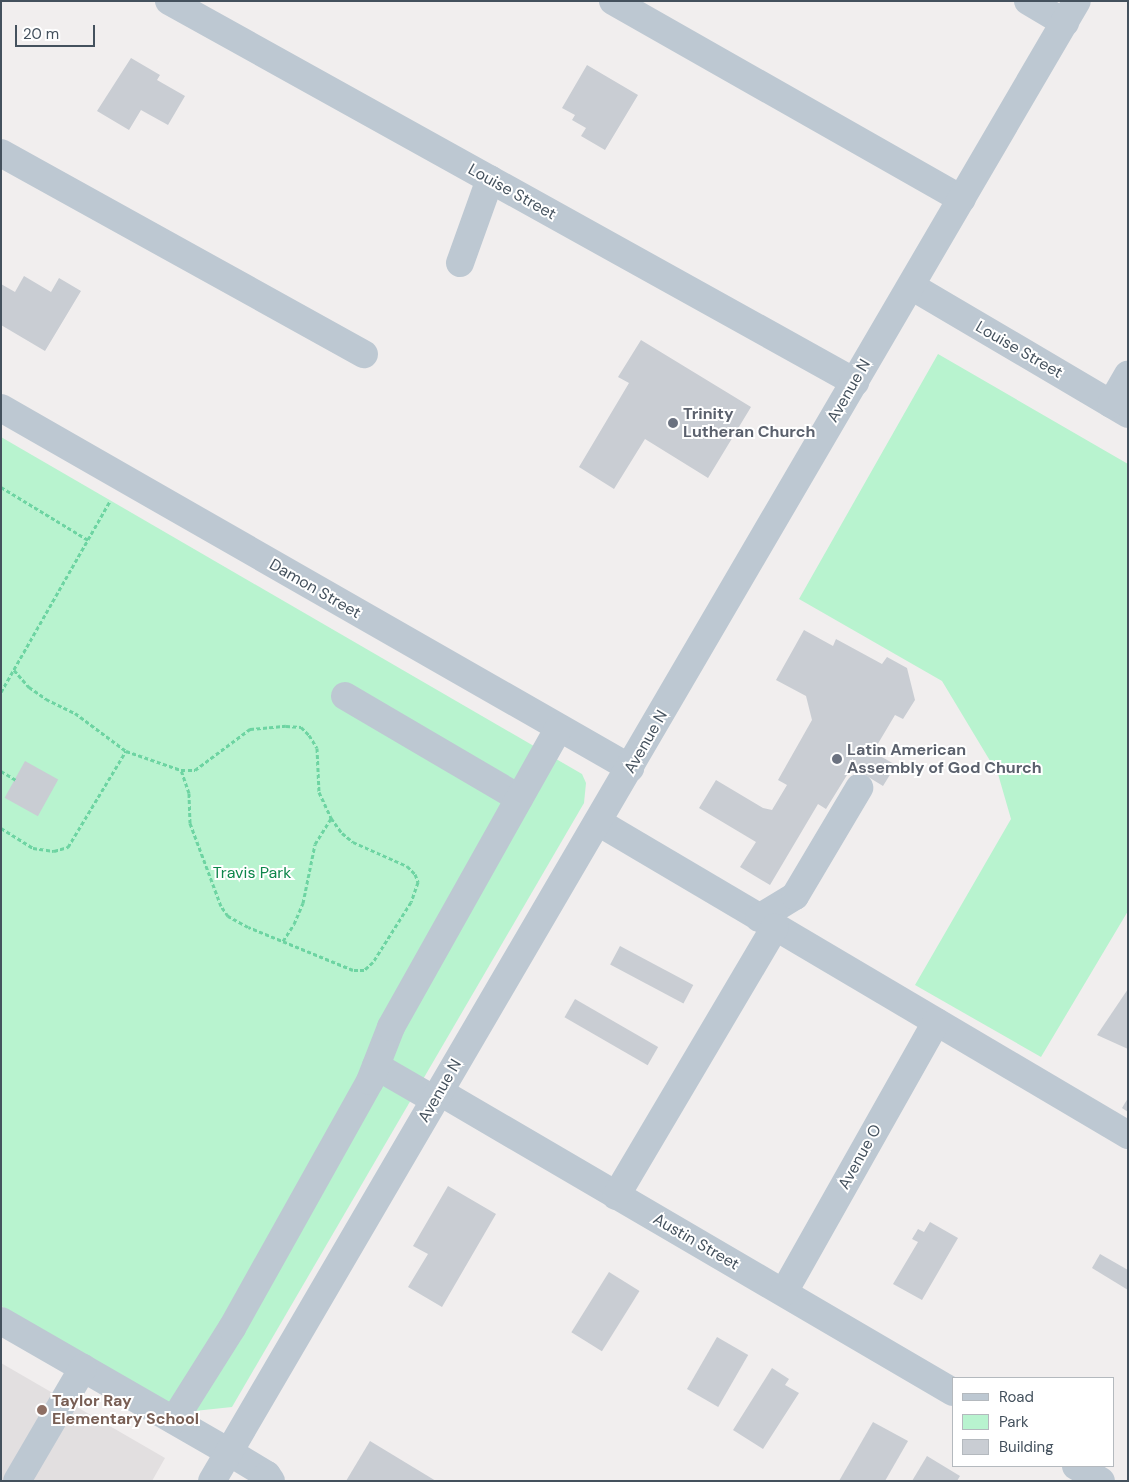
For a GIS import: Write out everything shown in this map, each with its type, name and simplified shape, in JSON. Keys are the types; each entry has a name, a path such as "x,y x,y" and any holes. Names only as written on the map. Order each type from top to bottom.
{"street":[{"name":"Louise Street","path":"169,1 855,382"},
{"path":"613,1 962,198"},
{"path":"1028,1 1071,12"},
{"name":"Avenue N","path":"212,1481 1071,12"},
{"path":"1,153 364,354"},
{"path":"460,263 490,179"},
{"name":"Louise Street","path":"911,286 1119,409"},
{"path":"1119,409 1128,374"},
{"name":"Damon Street","path":"1,408 630,768"},
{"path":"345,696 520,798"},
{"path":"174,1420 232,1328 370,1081 391,1027 559,728"},
{"path":"616,1196 767,923 795,896 859,788"},
{"path":"598,822 1128,1135"},
{"name":"Avenue O","path":"784,1292 936,1022"},
{"name":"Austin Street","path":"376,1066 437,1096 616,1196 952,1391"},
{"path":"1,1321 229,1452 267,1475 271,1481"},
{"path":"17,1481 83,1368"},
{"path":"1078,1467 1101,1481"}],"path":[{"path":"1,692 123,479"},
{"path":"1,487 88,540"},
{"path":"14,670 29,687 46,699 74,713 126,751 181,770 195,770 250,729 286,726 300,727 310,735 316,748 319,792 331,818 342,833 353,842 406,866 415,874 418,882 411,902 373,962 364,970 353,970 282,941 228,916 221,906 190,823 189,793 181,770"},
{"path":"1,828 33,848 54,850 68,847 126,751"},
{"path":"1,771 16,780"},
{"path":"282,941 294,924 302,903 315,844 331,818"}],"shaded area":[{"name":"Taylor Ray Elementary School","path":"1,1363 165,1458 152,1481 1,1481"}],"green space":[{"path":"938,354 1128,464 1128,911 1041,1057 915,985 1011,819 998,774 942,681 799,599"},
{"name":"Travis Park","path":"1,437 582,774 586,783 584,803 232,1407 185,1412 1,1306"}],"building":[{"path":"131,58 160,75 157,80 185,96 168,125 141,110 129,130 97,111"},
{"path":"587,65 638,95 605,150 581,136 586,128 572,120 575,115 562,108"},
{"path":"24,276 51,292 59,278 81,291 45,351 1,325 1,284 15,292"},
{"name":"Trinity Lutheran Church","path":"641,340 751,407 708,478 645,439 614,489 579,467 629,383 618,377"},
{"name":"Latin American Assembly of God Church","path":"804,630 833,646 836,639 882,664 887,657 907,668 915,700 903,719 895,715 873,752 896,765 883,786 852,767 826,809 818,804 770,885 740,867 756,842 699,808 716,780 763,808 772,810 787,785 778,780 812,720 806,696 776,680"},
{"path":"25,761 58,779 38,816 5,798"},
{"path":"620,946 693,985 683,1004 610,965"},
{"path":"1128,989 1128,1049 1097,1035"},
{"path":"575,999 658,1047 648,1065 564,1017"},
{"path":"1128,1098 1128,1112 1122,1108"},
{"path":"448,1186 496,1214 442,1307 408,1287 428,1254 413,1246"},
{"path":"930,1222 958,1238 922,1300 893,1284 918,1242 912,1239 918,1229 924,1232"},
{"path":"1100,1254 1128,1270 1128,1290 1092,1268"},
{"path":"609,1272 640,1291 602,1351 571,1332"},
{"path":"717,1337 748,1355 718,1407 687,1389"},
{"path":"772,1368 789,1379 785,1385 799,1393 763,1449 733,1430"},
{"path":"873,1422 908,1441 885,1481 839,1481"},
{"path":"370,1441 436,1481 346,1481"},
{"path":"927,1456 960,1476 957,1481 912,1481"}],"place":[{"name":"Trinity Lutheran Church","path":"673,423"},
{"name":"Latin American Assembly of God Church","path":"837,759"},
{"name":"Taylor Ray Elementary School","path":"42,1410"}]}
